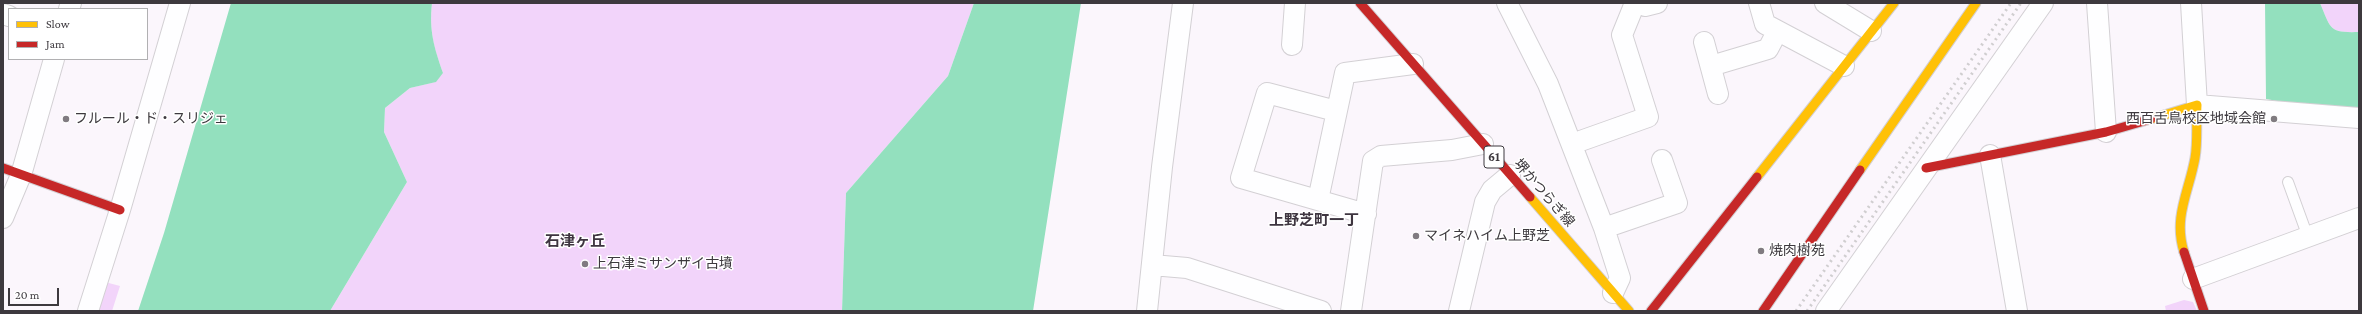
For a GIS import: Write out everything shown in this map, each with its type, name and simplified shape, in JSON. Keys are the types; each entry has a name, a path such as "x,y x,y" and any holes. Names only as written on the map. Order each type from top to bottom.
{"street":[{"path":"88,311 120,210 180,3"},
{"path":"1147,311 1162,167 1183,3"},
{"path":"1292,45 1295,3"},
{"path":"1507,3 1548,84 1604,228 1620,278 1613,294"},
{"path":"1572,144 1648,117 1622,35 1635,3"},
{"path":"1640,3 1645,6 1657,3"},
{"path":"1759,3 1765,24 1777,32 1844,66"},
{"path":"1825,3 1871,31"},
{"path":"1651,311 1894,3"},
{"path":"1763,311 1976,3"},
{"path":"1826,311 2043,3"},
{"path":"2097,3 2106,132"},
{"path":"2191,3 2197,105 2195,158 2182,203 2180,239 2204,311"},
{"name":"堺かつらぎ線","path":"1363,4 1413,64 1629,311"},
{"path":"1711,66 1768,49 1777,32"},
{"path":"1704,42 1718,94"},
{"path":"3,218 12,171 54,60"},
{"path":"1318,200 1345,72 1413,64"},
{"path":"1336,110 1266,93 1241,178 1366,214"},
{"path":"1926,168 2106,132 2197,105 2359,118"},
{"path":"1351,311 1373,161 1381,156 1452,150 1483,144"},
{"path":"1990,155 2017,311"},
{"path":"1604,228 1677,203 1662,160"},
{"path":"12,171 120,210"},
{"path":"1459,311 1485,202 1492,190 1510,175"},
{"path":"2193,279 2359,218"},
{"path":"1152,265 1187,268 1321,311"}],"lane":[{"path":"2288,182 2308,237"}],"shaded area":[{"path":"231,3 432,3 431,22 433,39 443,73 436,82 410,88 385,108 384,132 407,182 330,311 138,311 164,233"},
{"path":"432,3 974,3 948,76 846,193 842,311 330,311 407,182 384,132 385,108 410,88 435,82 443,73 433,39 431,22"},
{"path":"974,3 1081,3 1033,311 842,311 846,193 948,76"},
{"path":"2265,3 2320,3 2332,28 2342,32 2359,32 2359,109 2304,106 2266,99"},
{"path":"2320,3 2359,3 2359,32 2342,32 2332,28"},
{"path":"105,282 120,286 112,311 96,311"},
{"path":"2184,300 2193,302 2197,311 2166,311 2165,306"}],"railway":[{"path":"1796,311 2011,3"},
{"path":"1807,311 2021,3"}],"traffic: slow":[{"path":"1757,177 1894,3"},
{"path":"1860,170 1976,3"},
{"path":"2151,119 2197,105 2195,158 2183,205 2180,227 2184,252"},
{"path":"1530,197 1629,311"}],"traffic: jam":[{"path":"1360,3 1530,197"},
{"path":"1926,168 2106,132 2151,119"},
{"path":"3,168 120,210"},
{"path":"1763,311 1860,170"},
{"path":"1651,311 1757,177"},
{"path":"2184,252 2204,311"}],"place":[{"name":"フルール・ド・スリジェ","path":"66,119"},
{"name":"西百舌鳥校区地域会館","path":"2274,119"},
{"name":"マイネハイム上野芝","path":"1416,236"},
{"name":"焼肉樹苑","path":"1761,251"},
{"name":"上石津ミサンザイ古墳","path":"585,264"}],"district":[{"name":"上野芝町一丁","path":"1314,220"},
{"name":"石津ヶ丘","path":"575,241"}]}
